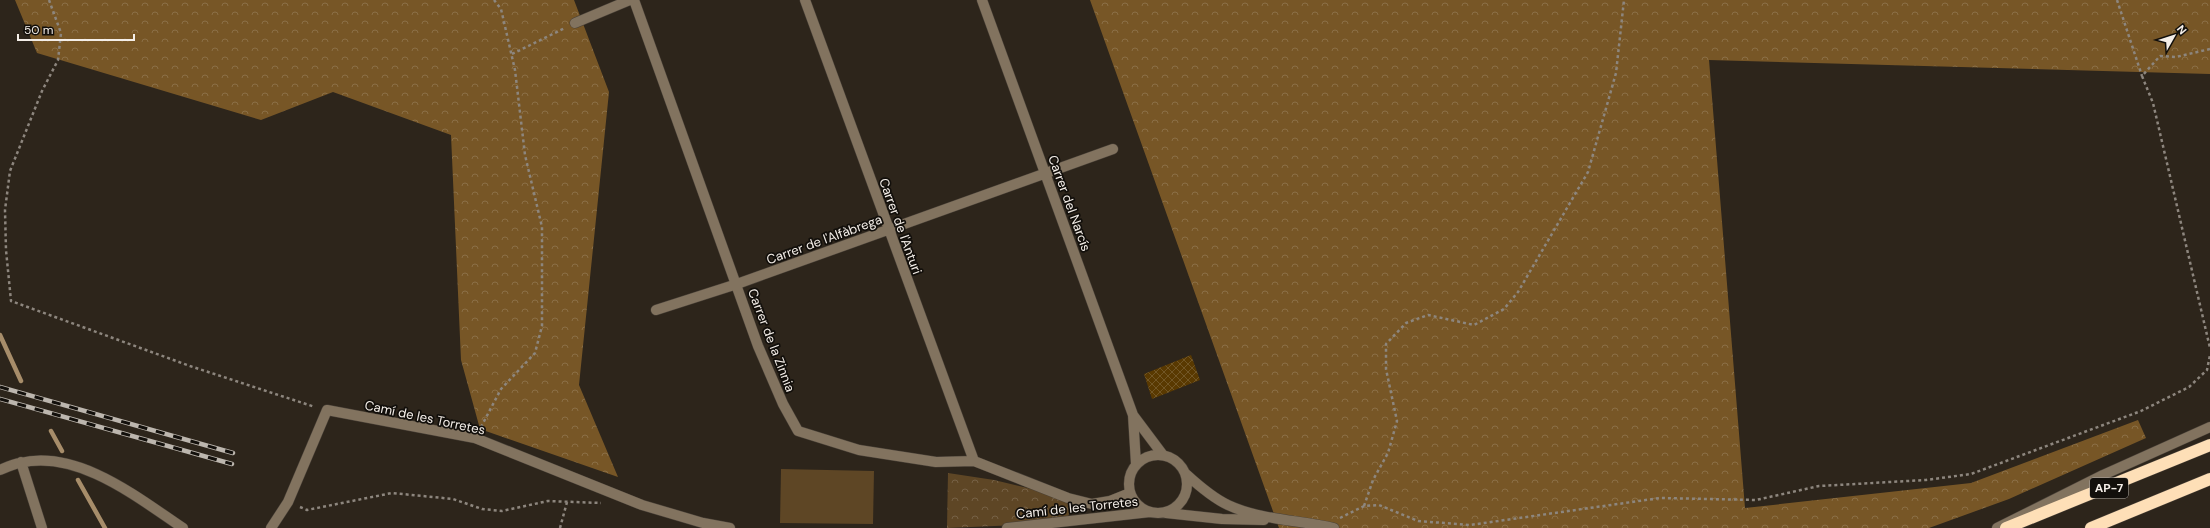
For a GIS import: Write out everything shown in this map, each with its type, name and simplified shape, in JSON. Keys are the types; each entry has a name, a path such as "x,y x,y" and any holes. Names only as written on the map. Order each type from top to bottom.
{"highway":[{"name":"AP-7","path":"2006,528 2210,445"},
{"name":"AP-7","path":"2091,528 2210,479"}],"street":[{"path":"573,24 630,0"},
{"name":"Carrer de la Zinnia","path":"634,0 758,346 783,404 798,431 858,450 936,462 974,461 1068,498 1092,504 1110,501 1130,493"},
{"name":"Carrer de l'Anturi","path":"805,0 974,461"},
{"name":"Carrer del Narcís","path":"982,0 1133,415 1136,464"},
{"name":"Carrer de l'Alfàbrega","path":"656,310 737,284 1113,149"},
{"path":"271,528 288,502 327,410"},
{"name":"Camí de les Torretes","path":"327,410 475,438 642,505 702,523 730,528"},
{"name":"Carrer del Narcís","path":"1133,415 1163,455"},
{"path":"1997,528 2103,474 2210,427"},
{"path":"1296,521 1222,519 1165,512 1150,512 1138,505 1130,493 1129,478 1136,464 1144,458 1153,455 1163,455 1177,462 1196,484 1227,505 1244,511 1329,527"},
{"path":"0,470 21,462 44,460 79,467 111,480 183,528"},
{"path":"21,462 42,528"},
{"path":"1165,512 1174,508 1181,502 1186,493 1186,474"},
{"name":"Camí de les Torretes","path":"1007,528 1150,512"}],"path":[{"path":"49,0 61,33 58,60 42,91 10,171 5,210 6,250 11,301 190,366 327,410"},
{"path":"475,438 501,389 535,353 542,326 542,227 525,155 516,70 501,9 494,0"},
{"path":"1364,506 1373,480 1388,453 1397,421 1386,368 1386,344 1406,323 1428,315 1474,325 1504,309 1518,292 1588,172 1616,73 1624,0"},
{"path":"2117,0 2142,76 2153,103 2210,348"},
{"path":"512,54 573,24"},
{"path":"2142,76 2160,56 2176,57 2210,49"},
{"path":"1329,527 1364,506 1379,505 1418,520 1470,525 1660,498 1756,500 1819,486 1926,480 1971,474 2141,410 2190,387 2207,370 2210,355"},
{"path":"288,502 307,510 392,493 453,499 482,509 502,511 548,501 567,502 560,528"}],"green space":[{"path":"15,0 574,0 609,92 579,385 618,477 480,429 461,360 451,135 333,92 261,120 37,53"},
{"path":"1090,0 2210,0 2210,74 1709,60 1745,508 1971,483 2138,420 2146,438 2009,499 1929,528 1279,528"},
{"path":"781,469 874,471 873,524 780,523"},
{"path":"948,473 994,480 1074,499 1066,523 947,528"}],"building":[{"path":"1191,355 1200,380 1152,399 1144,374"}],"waterway":[{"path":"0,335 21,381"},
{"path":"51,431 62,451"},
{"path":"78,480 105,528"}],"railway":[{"path":"0,387 233,453"},
{"path":"0,399 232,464"}]}
